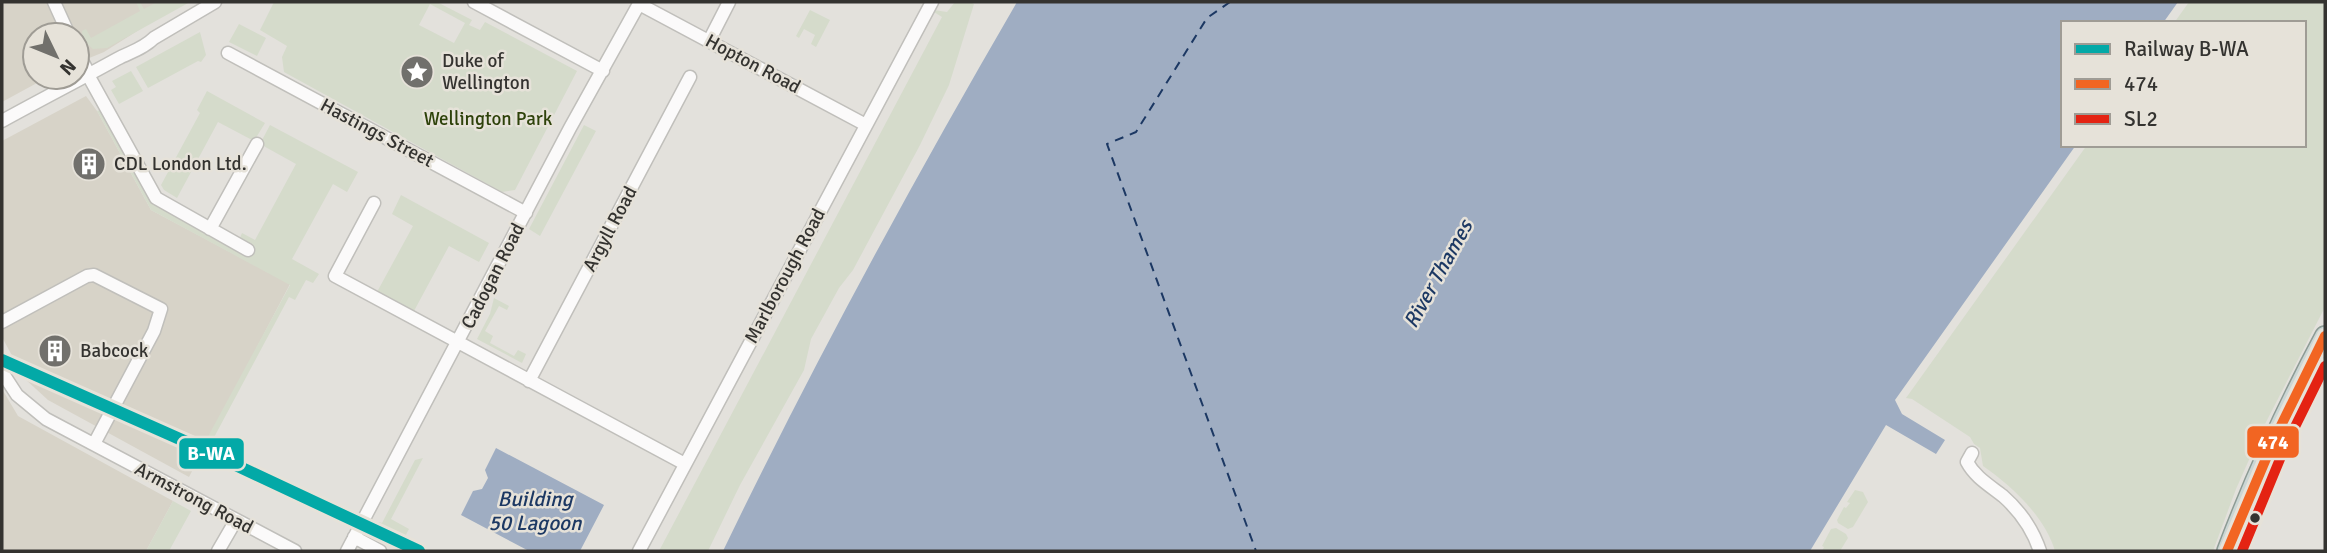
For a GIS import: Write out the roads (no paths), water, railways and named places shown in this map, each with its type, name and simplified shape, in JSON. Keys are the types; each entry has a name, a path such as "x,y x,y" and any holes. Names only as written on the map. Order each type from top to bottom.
{"highway":[{"path":"2227,551 2242,510 2283,420 2325,336"}],"street":[{"path":"54,2 63,21"},
{"path":"91,73 132,50 146,46 154,38 215,2"},
{"path":"474,2 603,71"},
{"path":"709,41 729,2"},
{"name":"Marlborough Road","path":"639,551 932,2"},
{"name":"Cadogan Road","path":"347,551 570,128 640,3"},
{"name":"Hopton Road","path":"640,3 866,125"},
{"name":"Hastings Street","path":"228,53 526,213"},
{"name":"Argyll Road","path":"529,381 690,77"},
{"path":"91,80 156,198 248,250"},
{"path":"2,121 58,91"},
{"path":"210,229 257,144"},
{"path":"374,203 335,276 685,464"},
{"path":"2,322 87,276 94,275 161,309 154,331 94,444"},
{"name":"Armstrong Road","path":"2,372 17,395 46,419 294,551"},
{"path":"1972,453 1966,462 1972,472 2006,499 2021,516 2040,551"},
{"path":"218,551 236,520"},
{"path":"354,537 380,551"}],"water":[{"name":"River Thames","path":"1017,2 2178,2 2164,21 2061,21 2061,147 2075,147 1895,400 1902,414 1945,440 1936,454 1886,425 1810,551 723,551 792,412 940,137"},
{"name":"Building 50 Lagoon","path":"496,448 604,505 580,551 529,551 461,515 473,491 482,489 488,478 485,470"}],"rail line":[{"name":"B-WA","path":"2,360 191,444 419,551"}],"place":[{"name":"Duke of Wellington","path":"417,72"},
{"name":"CDL London Ltd.","path":"89,164"},
{"name":"Babcock","path":"55,351"}],"park label":[{"name":"Wellington Park","path":"488,119"}]}
